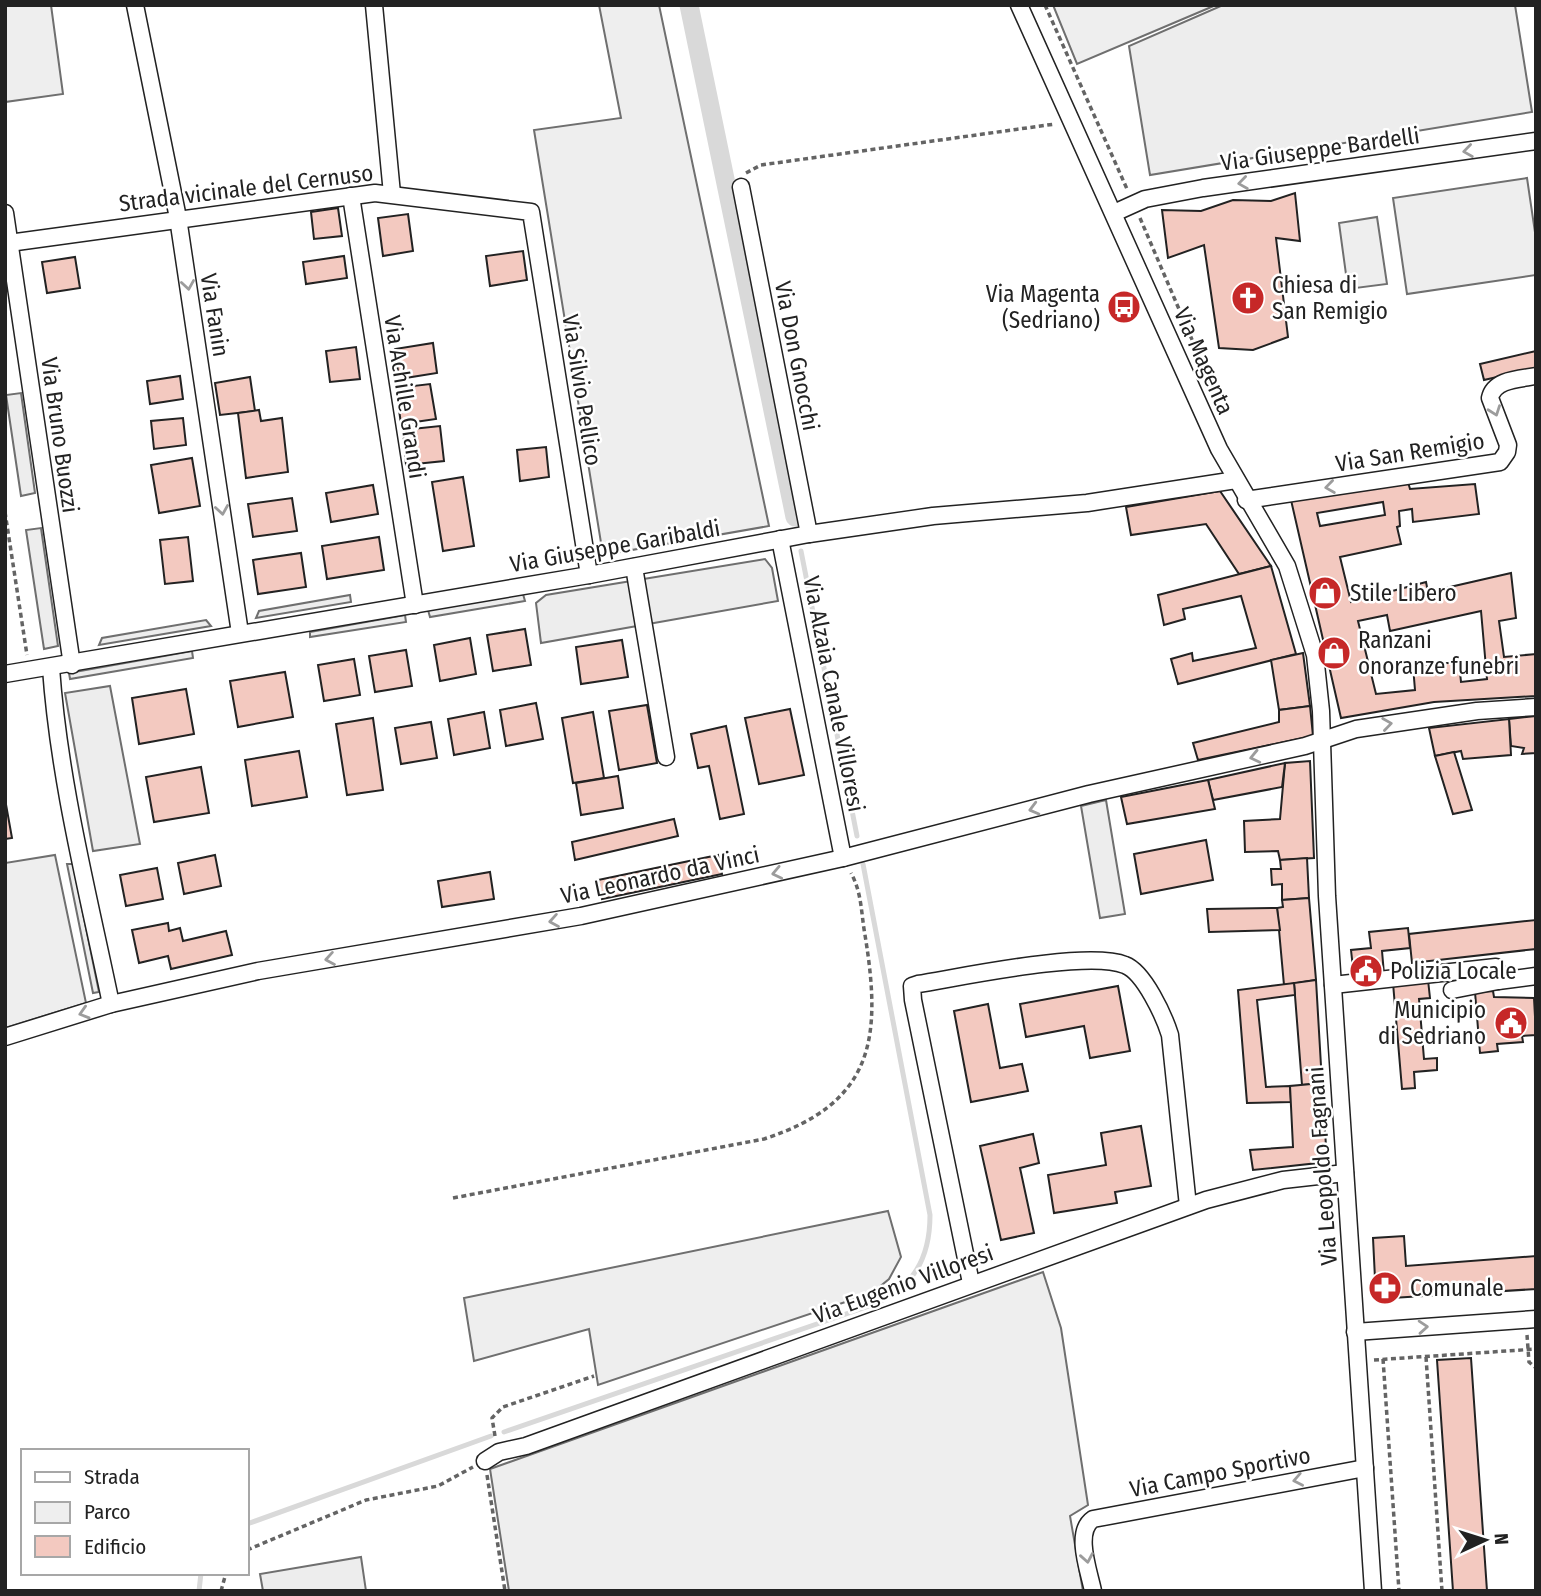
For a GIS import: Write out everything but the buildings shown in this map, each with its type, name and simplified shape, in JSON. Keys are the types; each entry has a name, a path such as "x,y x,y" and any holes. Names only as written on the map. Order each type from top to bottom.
{"street":[{"name":"Via Fanin","path":"135,5 178,218 240,633"},
{"path":"374,5 392,194"},
{"name":"Via Magenta","path":"1019,5 1209,427 1247,500 1287,566 1315,655 1321,739"},
{"name":"Via Giuseppe Bardelli","path":"1114,213 1145,199 1203,188 1536,141"},
{"name":"Via Don Gnocchi","path":"740,187 809,534"},
{"name":"Strada vicinale del Cernuso","path":"8,249 178,218 392,194 531,212"},
{"name":"Via Achille Grandi","path":"351,197 415,605"},
{"name":"Via Silvio Pellico","path":"531,212 589,575"},
{"name":"Via Bruno Buozzi","path":"5,213 8,249 72,665"},
{"name":"Via San Remigio","path":"1247,500 1277,489 1500,462 1505,457 1508,445 1490,398 1492,392 1502,383 1536,376"},
{"name":"Via Giuseppe Garibaldi","path":"5,674 72,665 240,633 589,575 809,534 933,516 1087,503 1236,480"},
{"name":"Via Alzaia Canale Villoresi","path":"780,539 843,859"},
{"path":"634,567 666,757"},
{"path":"51,668 53,702 72,820 111,1004"},
{"name":"Via Leonardo da Vinci","path":"5,1037 111,1004 258,971 581,916 843,859 1089,794 1305,746 1321,739 1369,727 1477,711 1536,707"},
{"name":"Via Leopoldo Fagnani","path":"1321,739 1333,985 1373,1591"},
{"path":"971,1283 912,986 1082,960 1126,965 1138,974 1164,1017 1170,1035 1188,1206"},
{"path":"1333,985 1496,967 1498,981"},
{"path":"1452,990 1536,976"},
{"name":"Via Eugenio Villoresi","path":"492,1456 1188,1206 1283,1180 1345,1173"},
{"path":"1355,1332 1530,1319"},
{"name":"Via Campo Sportivo","path":"1093,1591 1085,1549 1087,1525 1093,1519 1365,1468"}],"path":[{"path":"740,187 746,173 761,165 1071,122"},
{"path":"5,512 29,671"},
{"path":"453,1198 764,1139 796,1128 825,1111 864,1061 872,1020 871,975 861,896 843,859"},
{"path":"1530,1319 1528,1349 1530,1362 1536,1368"},
{"path":"1357,1361 1536,1349"},
{"path":"1426,1357 1442,1591"},
{"path":"1383,1359 1399,1591"},
{"path":"505,1591 492,1456 495,1413 503,1407 594,1376"},
{"path":"248,1550 366,1500 438,1486 492,1456"}],"green space":[{"path":"5,5 51,5 63,94 5,102"},
{"path":"599,5 659,5 769,526 603,555 534,130 621,118"},
{"path":"1053,5 1216,5 1077,64"},
{"path":"1527,178 1536,239 1536,275 1407,294 1393,198"},
{"path":"1377,217 1387,284 1348,289 1339,223"},
{"path":"55,855 86,1003 5,1028 5,863"},
{"path":"888,1211 901,1257 889,1279 872,1293 598,1385 589,1329 474,1361 464,1298"},
{"path":"1043,1272 1061,1328 1088,1505 1070,1516 1083,1591 509,1591 490,1469"}],"shaded area":[{"path":"1223,5 1515,5 1532,112 1150,175 1129,46"},
{"path":"21,393 35,493 21,496 6,395"},
{"path":"41,528 58,646 44,649 26,530"},
{"path":"765,559 772,568 778,601 541,643 536,603 546,595"},
{"path":"523,594 525,601 430,617 428,610"},
{"path":"350,595 351,602 256,618 259,611"},
{"path":"405,615 406,622 310,637 310,632"},
{"path":"206,620 211,626 99,645 102,638"},
{"path":"192,651 193,658 70,679 69,673"},
{"path":"110,686 140,844 93,851 65,693"},
{"path":"1106,800 1125,914 1100,918 1081,806"},
{"path":"67,864 73,864 99,992 93,993"},
{"path":"361,1557 366,1591 263,1591 260,1574"}],"waterway":[{"path":"689,5 795,517"},
{"path":"801,551 857,836"},
{"path":"504,1432 872,1305 898,1290 916,1270 927,1245 930,1215 863,864"},
{"path":"248,1524 491,1436"},
{"path":"199,1591 201,1575"}],"place":[{"name":"Chiesa di San Remigio","path":"1248,298"},
{"name":"Via Magenta (Sedriano)","path":"1124,307"},
{"name":"Stile Libero","path":"1325,593"},
{"name":"Ranzani onoranze funebri","path":"1334,653"},
{"name":"Polizia Locale","path":"1366,971"},
{"name":"Municipio di Sedriano","path":"1511,1023"},
{"name":"Comunale","path":"1385,1288"}]}
